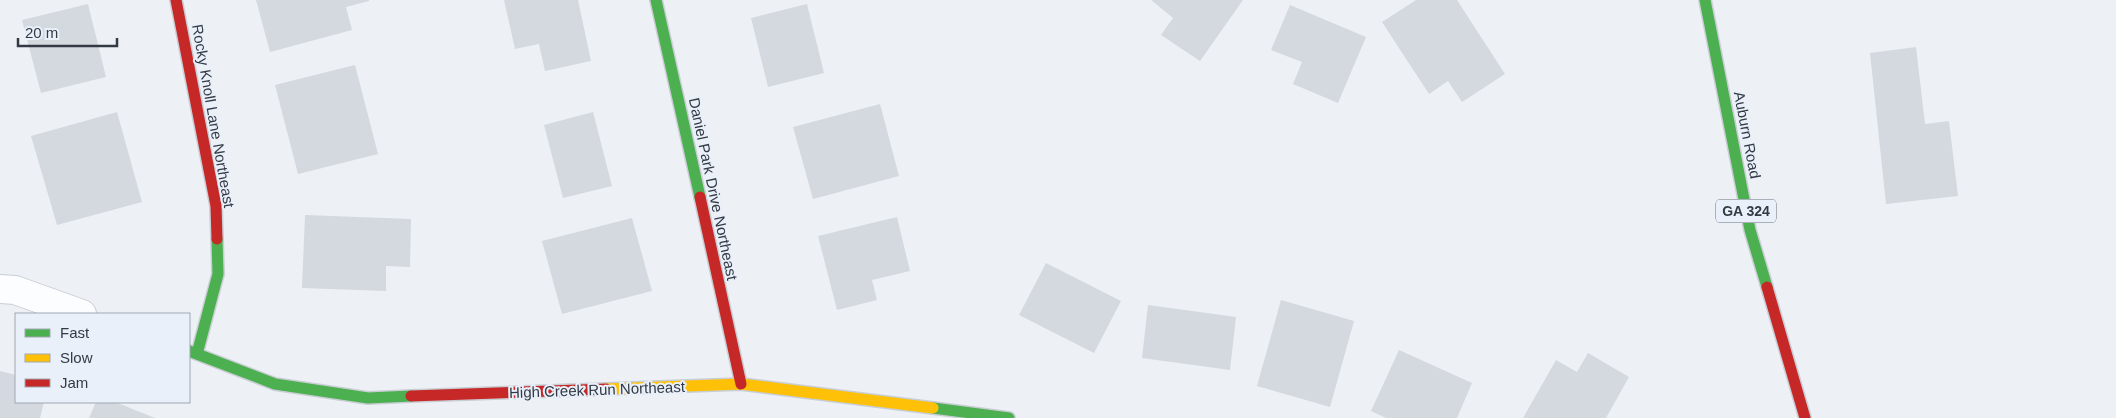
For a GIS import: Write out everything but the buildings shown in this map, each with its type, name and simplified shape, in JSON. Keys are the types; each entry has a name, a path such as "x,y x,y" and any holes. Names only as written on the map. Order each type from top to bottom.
{"street":[{"name":"Rocky Knoll Lane Northeast","path":"176,0 216,206 218,274 193,353"},
{"name":"Daniel Park Drive Northeast","path":"656,0 741,384"},
{"name":"Auburn Road","path":"1705,0 1750,230 1806,418"},
{"path":"0,289 14,290 79,313"},
{"name":"High Creek Run Northeast","path":"193,353 275,384 368,398 741,384 1010,418"}],"traffic: fast":[{"path":"656,0 700,197"},
{"path":"1705,0 1750,230 1767,287"},
{"path":"197,354 218,274 217,239"},
{"path":"190,351 275,384 368,398 411,396"},
{"path":"933,408 1009,418"}],"traffic: slow":[{"path":"606,389 741,384 933,408"}],"traffic: jam":[{"path":"176,0 216,206 217,239"},
{"path":"700,197 741,384"},
{"path":"1767,287 1805,418"},
{"path":"411,396 606,389"}]}
